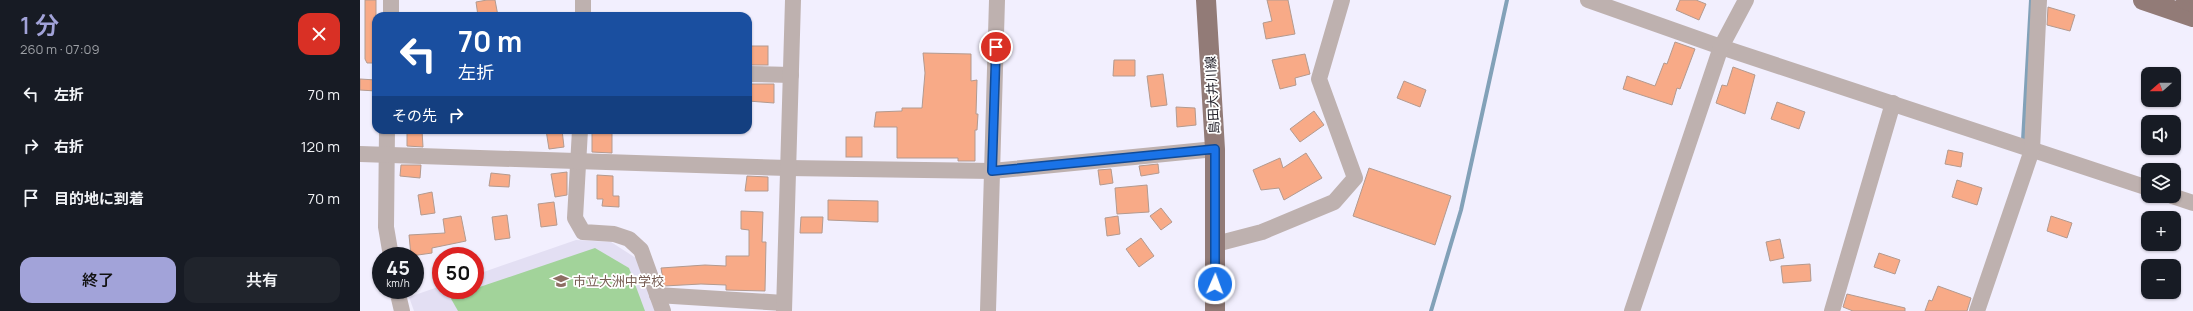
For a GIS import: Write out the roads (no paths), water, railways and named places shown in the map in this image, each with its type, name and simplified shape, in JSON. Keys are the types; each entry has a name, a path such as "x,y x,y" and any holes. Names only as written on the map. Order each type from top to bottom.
{"main road":[{"name":"島田大井川線","path":"1206,0 1215,149 1215,311"},
{"path":"2143,0 2193,18"},
{"path":"2186,0 2193,2"}],"street":[{"path":"391,12 392,0"},
{"path":"583,0 583,12"},
{"path":"657,295 784,307 793,0"},
{"path":"988,311 997,0"},
{"path":"1216,244 1262,232 1334,202 1355,178 1319,79 1342,0"},
{"path":"1588,0 1721,46 2141,186"},
{"path":"1632,311 1721,46 1746,0"},
{"path":"1977,311 2032,150 2039,0"},
{"path":"752,74 791,75"},
{"path":"1832,311 1893,103"},
{"path":"387,134 386,227 389,247"},
{"path":"580,134 576,218 583,232 614,234 629,239 641,250 663,311"},
{"path":"360,154 788,168 992,171 1215,149"},
{"path":"2181,199 2193,203"},
{"path":"399,299 402,311"}],"waterway":[{"path":"1431,311 1461,210 1507,0"},
{"path":"2023,140 2031,0"}],"place":[{"name":"市立大洲中学校","path":"561,281"}]}
